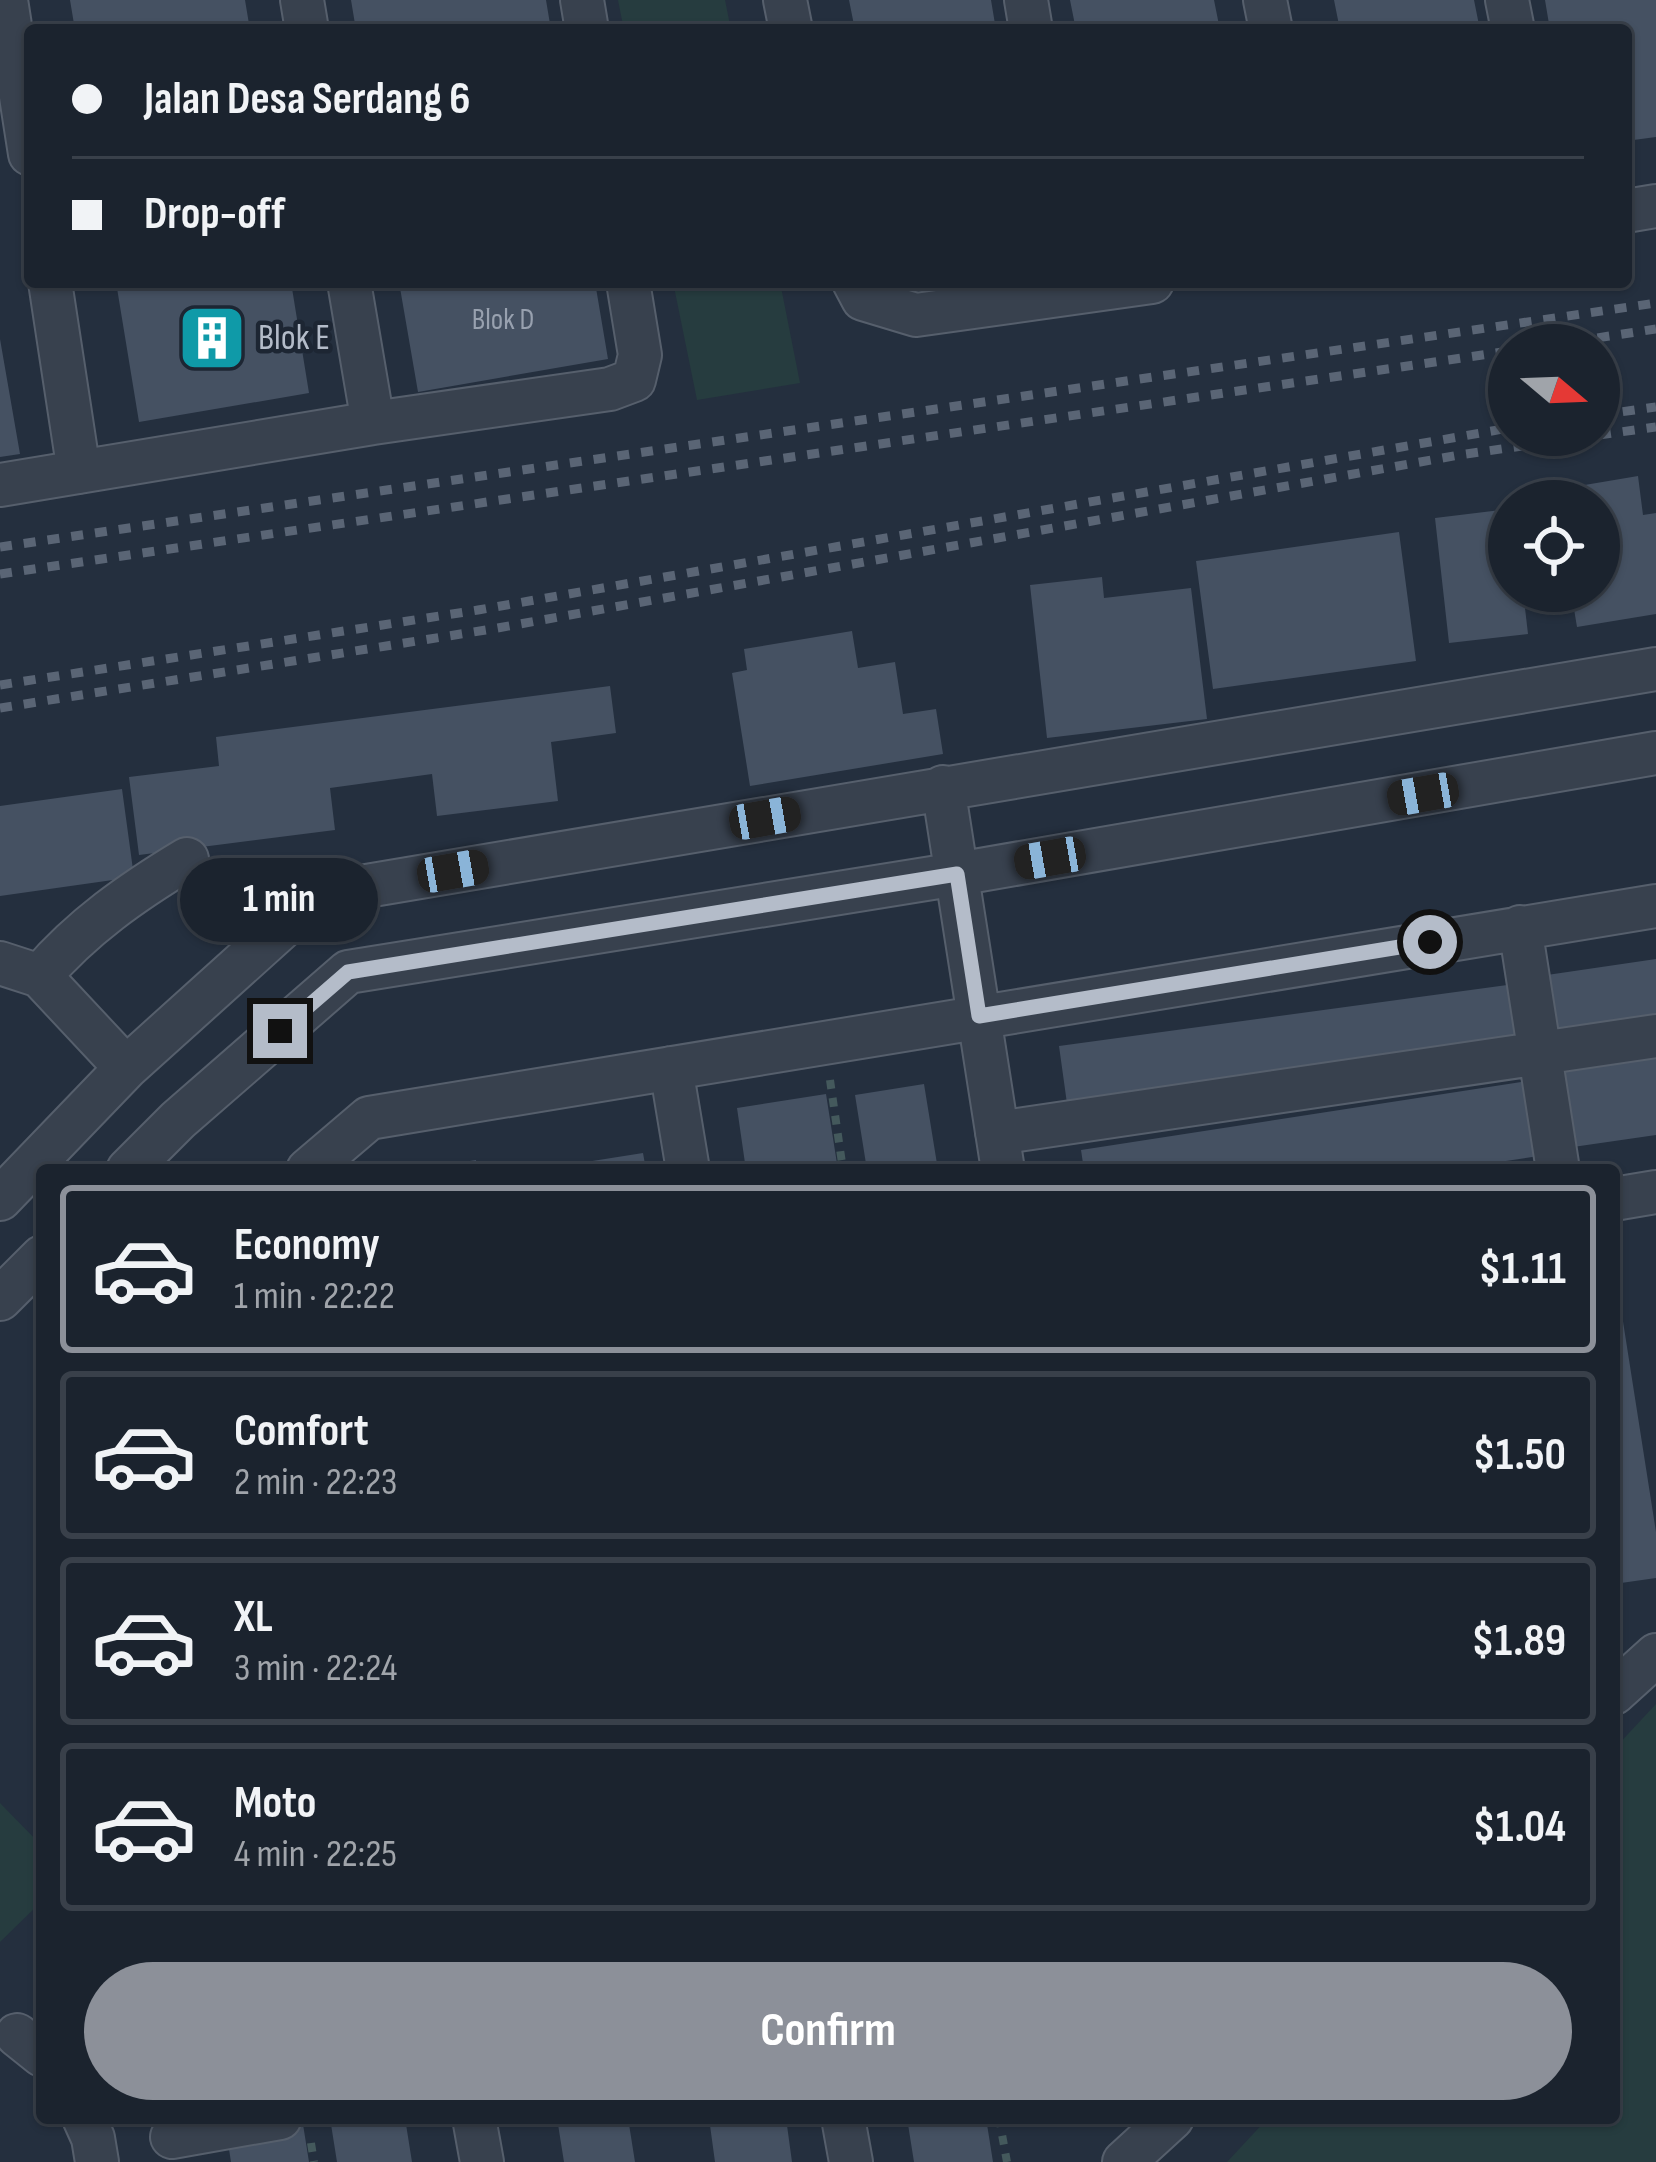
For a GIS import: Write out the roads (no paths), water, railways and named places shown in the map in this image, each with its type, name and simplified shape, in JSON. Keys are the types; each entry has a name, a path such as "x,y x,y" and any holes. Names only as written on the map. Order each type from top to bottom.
{"street":[{"path":"6,0 24,116"},
{"path":"51,288 79,472"},
{"path":"351,288 373,423"},
{"path":"0,484 610,389 634,380 640,355 629,288"},
{"path":"858,290 916,315 1072,288"},
{"path":"0,1199 126,1068 319,894 1656,669"},
{"path":"134,1164 348,972 1656,754"},
{"path":"944,787 1000,1151 1656,1036"},
{"path":"40,976 98,918 187,859"},
{"path":"316,1164 369,1118 824,1042 981,1029 1520,927 1656,906"},
{"path":"1520,927 1557,1164"},
{"path":"0,963 40,976 126,1068"},
{"path":"671,1068 687,1164"},
{"path":"1620,1198 1656,1192"},
{"path":"0,1299 36,1263"},
{"path":"1620,1688 1656,1655"},
{"path":"87,2124 97,2162"},
{"path":"172,2139 249,2124"},
{"path":"475,2124 482,2162"},
{"path":"844,2124 850,2162"}],"railway":[{"path":"0,547 1656,303"},
{"path":"1620,334 1656,329"},
{"path":"0,574 1488,354"},
{"path":"1620,412 1656,407"},
{"path":"1620,432 1656,427"},
{"path":"0,685 478,610 1488,432"},
{"path":"0,708 492,629 1488,451"}],"place":[{"name":"Blok E","path":"212,338"}]}
